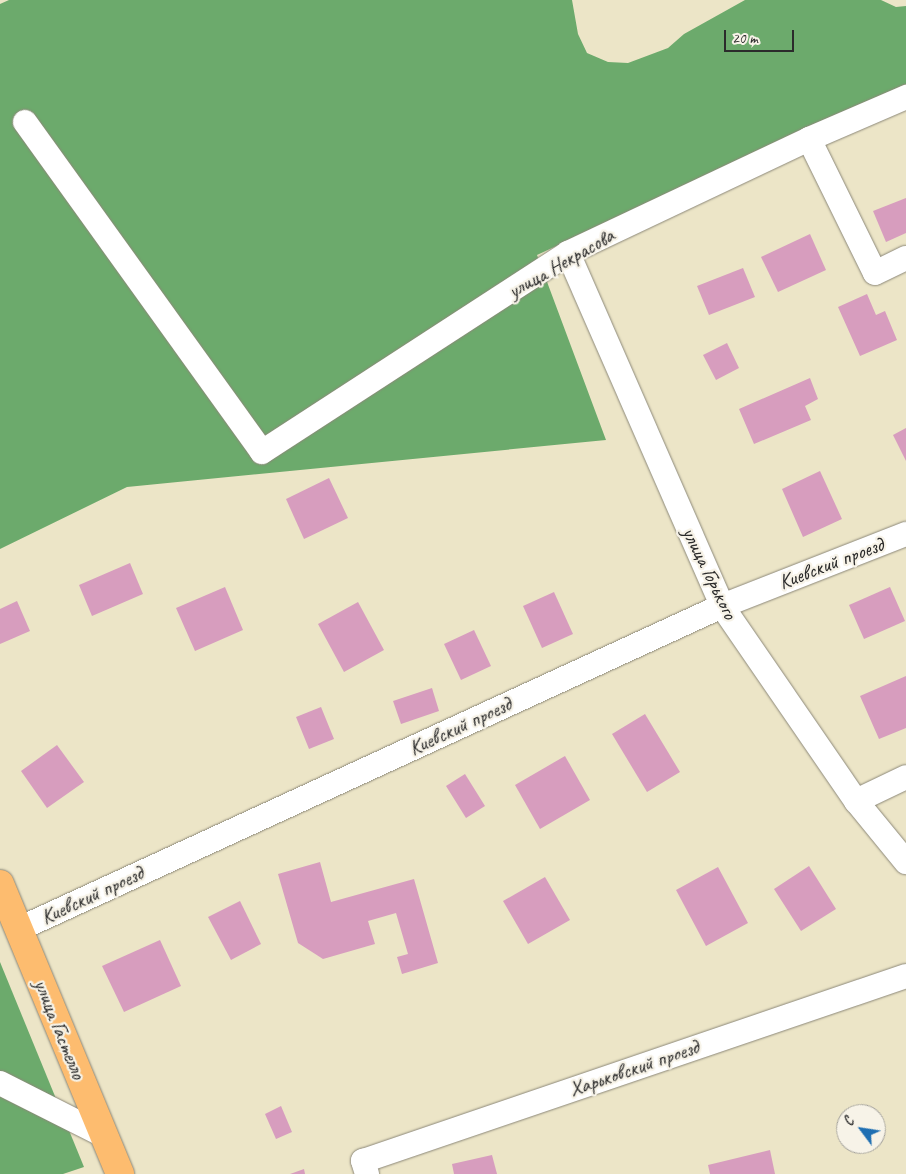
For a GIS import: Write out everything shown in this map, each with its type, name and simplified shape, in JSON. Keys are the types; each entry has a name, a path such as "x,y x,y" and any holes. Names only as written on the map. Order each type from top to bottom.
{"main road":[{"name":"улица Гастелло","path":"0,884 102,1135 120,1174"}],"street":[{"name":"улица Некрасова","path":"25,122 262,452 568,253 809,138 906,97"},
{"path":"809,138 874,273 906,258"},
{"name":"улица Горького","path":"568,253 722,606 856,801 906,862"},
{"name":"Киевский проезд","path":"19,929 722,606 906,534"},
{"path":"856,801 906,777"},
{"name":"Харьковский проезд","path":"365,1167 906,976"},
{"path":"0,1083 102,1135"}],"green space":[{"path":"9,0 572,0 578,34 587,53 608,62 628,63 668,48 684,34 745,0 881,0 896,7 906,6 906,84 537,255 606,440 127,487 0,549 0,4"},
{"path":"0,962 84,1167 63,1174 0,1174"}],"building":[{"path":"906,198 906,233 886,242 873,211"},
{"path":"810,234 826,270 778,292 761,257"},
{"path":"743,268 755,297 709,315 697,286"},
{"path":"867,294 876,315 885,311 897,340 860,356 838,307"},
{"path":"727,343 739,368 716,380 703,355"},
{"path":"810,378 818,399 805,406 811,420 754,444 739,409"},
{"path":"906,428 906,461 893,435"},
{"path":"820,471 842,519 803,537 782,489"},
{"path":"329,478 348,518 304,539 286,499"},
{"path":"130,563 143,594 92,616 79,585"},
{"path":"225,587 243,630 195,651 176,608"},
{"path":"890,587 905,621 864,639 849,605"},
{"path":"554,592 573,634 542,648 523,606"},
{"path":"17,601 30,631 0,644 0,609"},
{"path":"358,602 384,650 344,672 318,624"},
{"path":"474,630 491,666 461,680 444,644"},
{"path":"906,676 906,728 879,739 860,696"},
{"path":"432,688 439,711 401,724 393,701"},
{"path":"321,707 334,739 309,749 296,717"},
{"path":"645,714 680,772 647,792 612,734"},
{"path":"57,745 84,782 47,808 21,771"},
{"path":"565,756 590,800 540,829 515,785"},
{"path":"465,774 485,806 466,818 446,786"},
{"path":"320,862 331,902 414,879 438,963 402,974 397,957 408,954 396,913 368,921 375,944 323,959 298,943 278,874"},
{"path":"809,866 836,909 801,931 774,889"},
{"path":"718,867 748,923 706,946 676,890"},
{"path":"545,877 570,920 528,944 503,901"},
{"path":"240,901 261,944 231,960 208,917"},
{"path":"160,940 181,986 124,1012 102,966"},
{"path":"281,1106 292,1132 276,1139 265,1114"},
{"path":"770,1150 775,1174 710,1174 708,1165"},
{"path":"492,1155 497,1174 454,1174 452,1164"},
{"path":"304,1169 305,1174 290,1174"}]}
